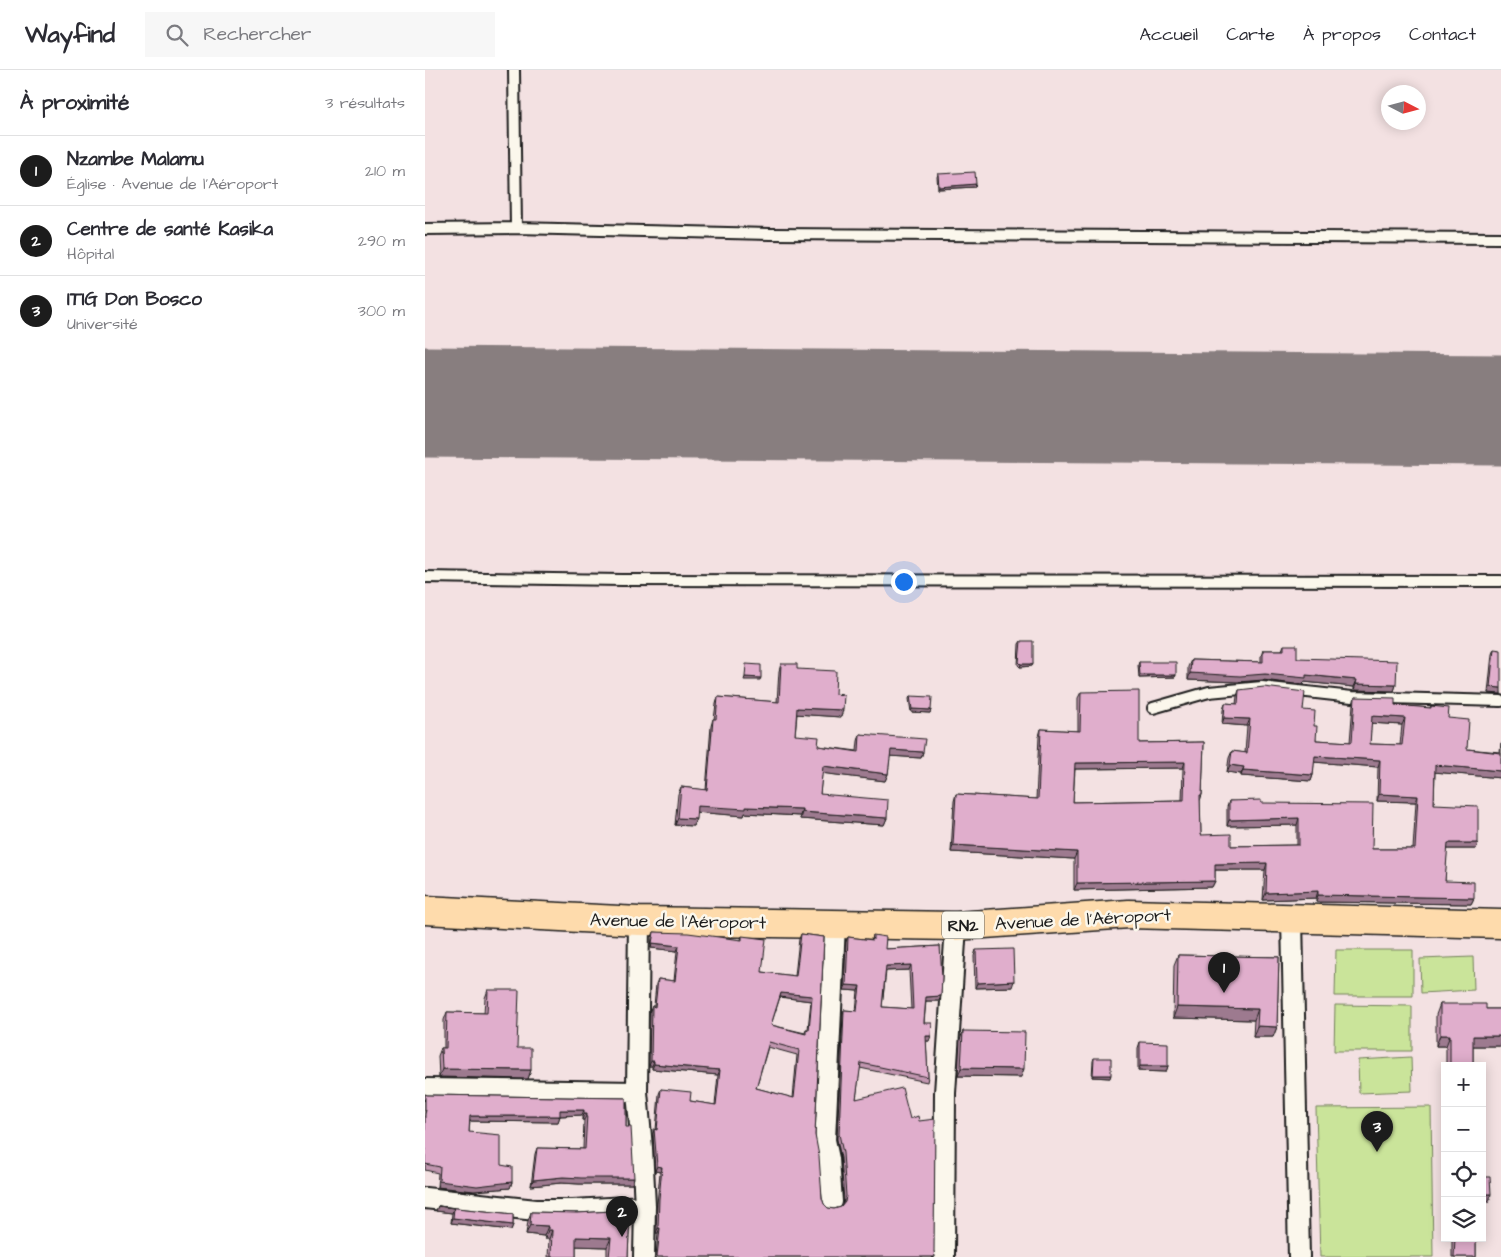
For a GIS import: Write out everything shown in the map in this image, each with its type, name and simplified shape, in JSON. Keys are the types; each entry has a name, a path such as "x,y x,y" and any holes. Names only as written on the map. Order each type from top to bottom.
{"highway":[{"name":"Avenue de l'Aéroport","path":"425,910 639,921 956,926 1129,914 1501,924"}],"street":[{"path":"1292,918 1299,1257"},
{"path":"639,921 637,1092 645,1206 644,1257"},
{"path":"832,1202 829,1159 825,1140 835,924"},
{"path":"944,1257 945,1093 956,926"},
{"path":"425,1088 637,1092"},
{"path":"425,1198 536,1210 645,1206"}],"lane":[{"path":"514,70 516,228"},
{"path":"425,229 516,228 771,234 1501,238"},
{"path":"425,576 623,580 1501,581"},
{"path":"1153,708 1209,692 1263,687 1352,697 1501,701"}],"green space":[{"path":"1336,950 1413,950 1413,996 1335,996"},
{"path":"1473,957 1474,990 1421,993 1420,959"},
{"path":"1335,1005 1412,1006 1412,1051 1334,1051"},
{"path":"1411,1057 1412,1091 1359,1093 1358,1060"},
{"path":"1431,1107 1433,1257 1320,1257 1316,1108"}],"building":[{"path":"975,172 976,184 939,187 938,174"},
{"path":"1021,641 1033,641 1033,664 1021,664 1019,662"},
{"path":"1284,645 1297,645 1297,658 1397,661 1396,685 1356,684 1357,680 1306,675 1306,678 1265,674 1240,676 1190,673 1191,660 1263,662 1263,650 1284,650"},
{"path":"1494,649 1501,650 1501,688 1490,687"},
{"path":"1139,662 1176,662 1176,675 1140,675"},
{"path":"746,664 761,665 761,678 745,677"},
{"path":"781,664 797,664 797,669 836,671 835,694 844,695 843,710 797,708 795,735 819,737 818,746 859,752 860,734 925,739 923,752 891,750 888,774 823,766 820,794 888,800 887,818 802,812 802,809 746,807 746,809 697,806 696,819 678,818 681,787 707,790 713,719 716,719 718,697 779,702"},
{"path":"1264,687 1305,692 1303,710 1315,711 1314,726 1317,726 1316,740 1352,742 1355,697 1395,698 1395,705 1449,708 1448,718 1469,720 1467,749 1501,753 1501,771 1435,765 1434,804 1478,806 1478,843 1448,843 1445,881 1474,882 1474,898 1318,895 1318,891 1266,893 1267,863 1215,864 1215,881 1077,883 1077,852 953,845 956,794 1038,799 1041,729 1080,731 1081,692 1139,691 1139,743 1204,742 1202,795 1200,795 1201,835 1231,834 1231,846 1299,845 1299,818 1229,820 1229,801 1261,800 1261,803 1373,804 1372,849 1415,849 1418,796 1379,794 1380,760 1315,756 1313,775 1243,770 1244,767 1230,765 1232,751 1247,753 1250,719 1224,718 1225,703 1238,704 1239,690","holes":["1372,716 1405,718 1402,745 1370,744","1185,762 1184,800 1073,802 1075,763"]},
{"path":"910,696 932,697 931,710 912,709"},
{"path":"654,932 688,933 742,940 742,936 766,939 762,972 796,976 801,934 824,937 815,1135 819,1156 822,1198 828,1208 834,1209 841,1207 845,1202 846,1196 843,1153 839,1134 844,1010 857,1011 860,986 846,985 848,937 873,940 873,935 886,937 885,949 940,946 941,996 926,997 924,1023 932,1023 931,1036 926,1036 928,1077 861,1063 856,1099 902,1088 910,1119 918,1116 919,1121 935,1119 935,1257 657,1257 662,1167 657,1166 654,1129 657,1130 661,1089 691,1092 690,1101 716,1105 720,1070 654,1064 654,1061 651,1061 652,1006 655,1007 658,979 675,981 679,946 652,943","holes":["911,965 913,1009 882,1007 886,966","781,993 812,996 809,1030 806,1029 806,1034 771,1025","769,1042 799,1050 794,1098 756,1088"]},
{"path":"1013,949 1014,981 977,983 976,950"},
{"path":"1178,955 1279,957 1277,1027 1257,1026 1258,1009 1177,1007"},
{"path":"488,990 519,990 517,1048 531,1048 531,1070 442,1069 441,1048 446,1048 447,1012 487,1013"},
{"path":"1440,1004 1486,1004 1486,1009 1501,1009 1501,1036 1473,1036 1473,1062 1450,1062 1450,1035 1440,1035"},
{"path":"963,1031 1025,1032 1024,1069 961,1068"},
{"path":"1140,1042 1168,1043 1168,1066 1140,1066"},
{"path":"1094,1058 1111,1058 1111,1075 1093,1075"},
{"path":"425,1094 626,1098 626,1127 631,1127 634,1178 563,1177 533,1180 537,1148 585,1149 587,1114 584,1114 584,1110 560,1110 560,1116 470,1116 469,1132 501,1135 501,1165 512,1167 512,1182 477,1186 439,1181 440,1167 425,1164"},
{"path":"1486,1177 1490,1177 1491,1194 1486,1194"},
{"path":"438,1206 513,1214 513,1225 453,1218 454,1208"},
{"path":"630,1210 628,1257 609,1257 611,1238 576,1237 576,1257 551,1257 552,1230 548,1230 548,1226 530,1225 531,1212 577,1213"},
{"path":"1455,1242 1476,1242 1476,1257 1454,1257"}],"runway":[{"path":"425,402 1501,410"}],"place":[{"name":"Nzambe Malamu","path":"1224,993"},
{"name":"ITIG Don Bosco","path":"1377,1152"},
{"name":"Centre de santé Kasika","path":"622,1237"}]}
